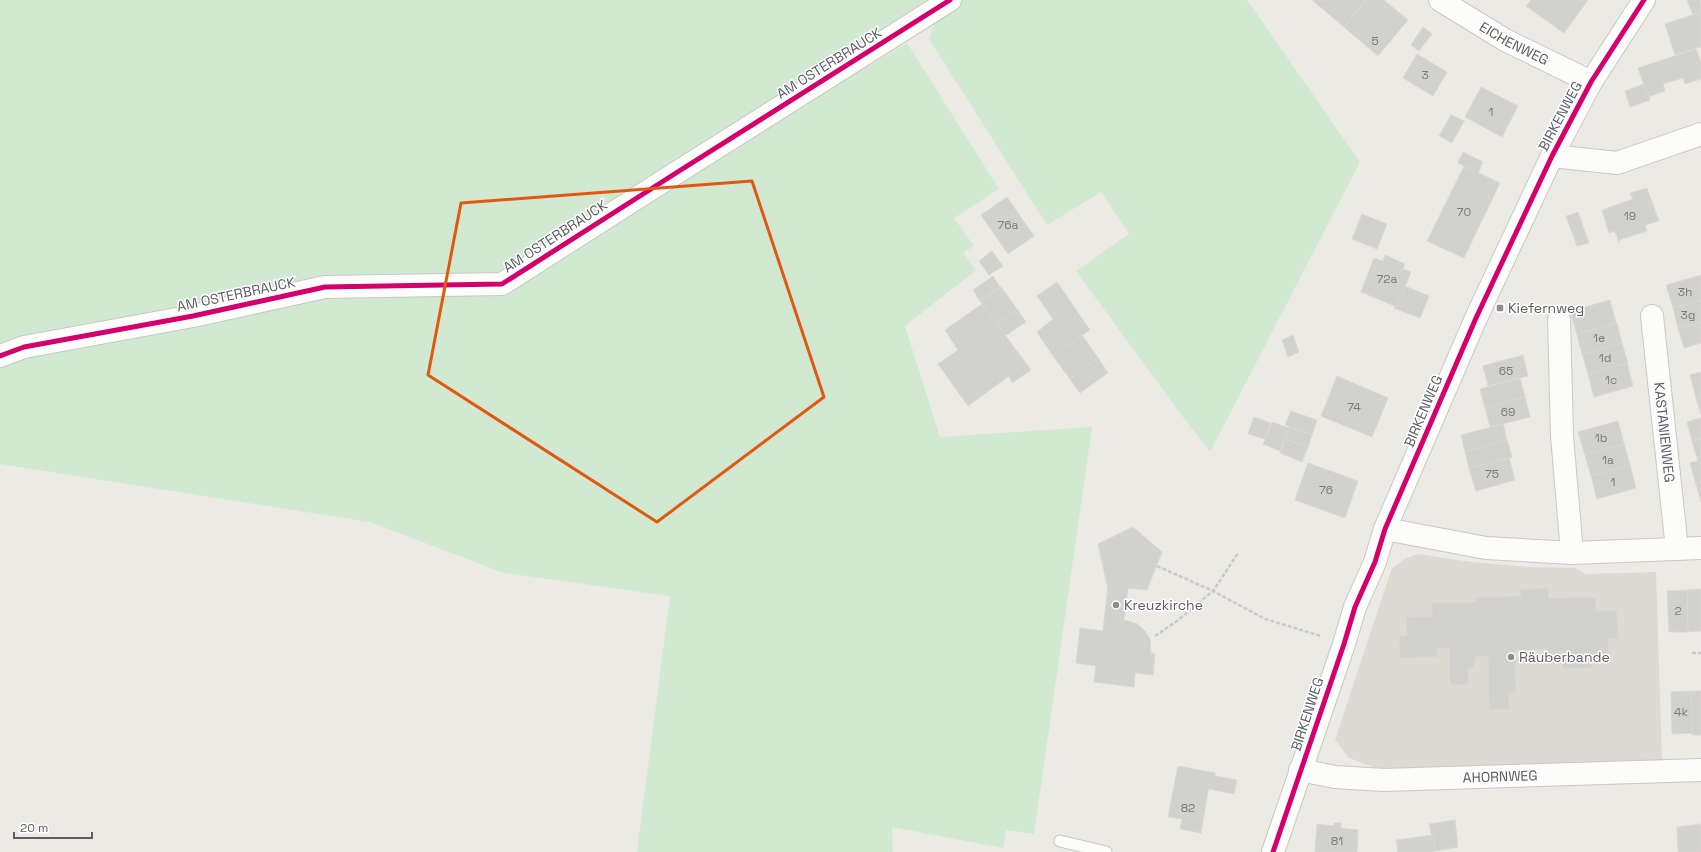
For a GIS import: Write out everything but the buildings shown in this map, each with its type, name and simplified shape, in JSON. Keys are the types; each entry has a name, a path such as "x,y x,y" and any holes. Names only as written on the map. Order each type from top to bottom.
{"street":[{"name":"AM OSTERBRAUCK","path":"0,356 24,348 193,316 325,287 502,284 676,172 950,0"},
{"name":"EICHENWEG","path":"1440,0 1505,40 1591,82"},
{"name":"BIRKENWEG","path":"1272,852 1344,644 1355,607 1375,562 1385,529 1476,318 1552,156 1591,82 1644,0"},
{"path":"1552,156 1617,163 1701,134"},
{"name":"KASTANIENWEG","path":"1652,316 1678,549"},
{"path":"1559,319 1562,436 1572,553"},
{"path":"1385,529 1486,548 1572,553 1701,548"},
{"name":"AHORNWEG","path":"1300,770 1335,777 1384,780 1701,770"}],"lane":[{"path":"1060,841 1106,852"}],"path":[{"path":"1155,636 1177,621 1213,591 1238,553"},
{"path":"1157,566 1213,591 1265,619 1344,644"},
{"path":"1692,653 1701,653"}],"highlighted area":[{"path":"752,181 824,397 657,522 428,375 461,203"}],"shaded area":[{"name":"Räuberbande","path":"1418,554 1471,562 1528,567 1575,568 1586,574 1656,572 1662,760 1571,762 1442,770 1383,771 1349,758 1335,740 1392,568 1405,559"}],"green space":[{"path":"0,0 934,0 509,280 907,43 999,189 954,218 974,246 963,253 976,270 905,326 940,437 1092,427 1034,834 1006,830 1003,848 892,827 893,852 637,852 670,596 504,573 370,522 0,464"},
{"path":"963,0 1247,0 1360,162 1210,452 1076,271 1129,234 1101,192 1047,225 929,39 937,16"}],"cycle path":[{"path":"0,356 24,347 193,316 325,287 502,284 950,0"},
{"path":"1273,852 1344,644 1355,607 1375,562 1385,529 1476,318 1552,156 1591,82 1644,0"}],"place":[{"name":"Kiefernweg","path":"1500,308"},
{"name":"Kreuzkirche","path":"1116,605"},
{"name":"Räuberbande","path":"1511,657"}]}
